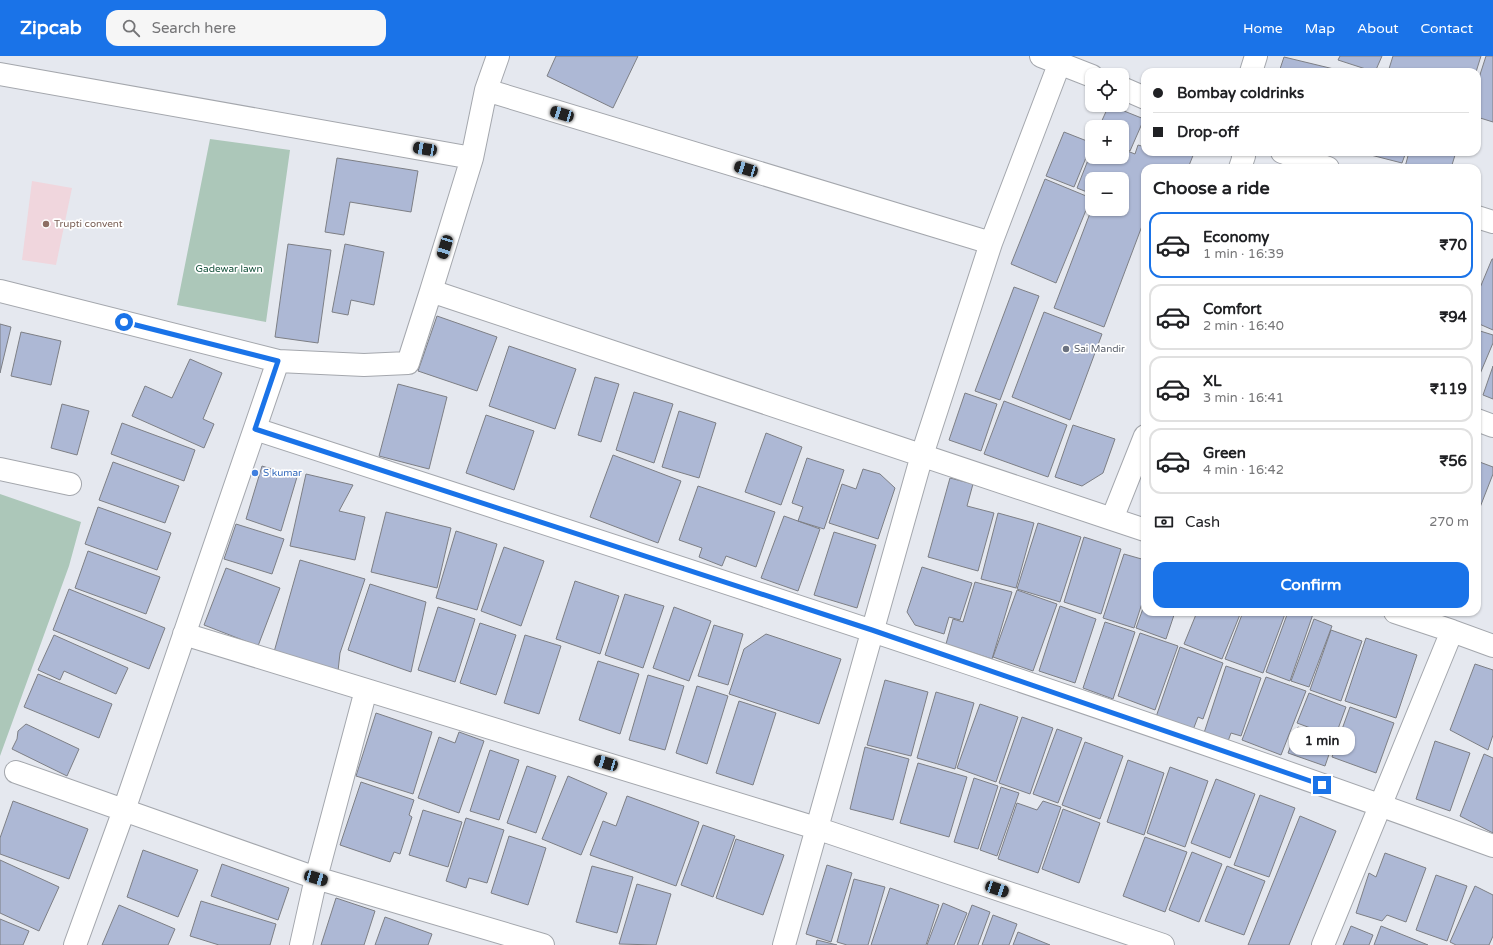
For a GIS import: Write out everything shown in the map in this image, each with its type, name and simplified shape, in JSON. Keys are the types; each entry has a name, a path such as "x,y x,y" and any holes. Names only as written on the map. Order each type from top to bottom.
{"street":[{"path":"0,291 278,361 364,365 408,363 472,158 486,90 498,56"},
{"path":"1252,68 1256,56"},
{"path":"784,945 922,455 1050,59 1085,73"},
{"path":"0,74 472,158"},
{"path":"486,90 990,243"},
{"path":"1129,91 1141,96"},
{"path":"1294,156 1316,164"},
{"path":"1481,218 1493,222"},
{"path":"431,291 1141,529"},
{"path":"75,945 124,810 278,361"},
{"path":"1481,422 1493,426"},
{"path":"255,429 872,630 1382,806 1493,846"},
{"path":"1112,519 1141,446"},
{"path":"0,469 70,484"},
{"path":"1407,616 1493,646"},
{"path":"1323,945 1382,806 1452,631"},
{"path":"184,634 816,828 1163,945"},
{"path":"301,945 316,878 366,690"},
{"path":"16,772 316,878 543,945"}],"shaded area":[{"name":"Trupti convent","path":"32,181 72,188 56,265 22,260"}],"green space":[{"name":"Gadewar lawn","path":"210,139 290,150 266,322 177,305"},
{"path":"0,494 81,522 69,566 0,756"}],"building":[{"path":"556,56 638,56 613,108 547,76"},
{"path":"1340,56 1382,56 1377,68 1363,68 1338,60"},
{"path":"1393,56 1481,56 1477,68 1389,68"},
{"path":"1486,56 1493,56 1493,122 1481,118 1481,72"},
{"path":"1284,57 1330,68 1280,68"},
{"path":"1106,112 1126,112 1141,118 1141,126 1130,151 1129,120 1102,120"},
{"path":"1064,132 1085,140 1085,160 1074,187 1046,176"},
{"path":"1138,145 1141,146 1141,156 1193,156 1190,164 1141,164 1141,229 1104,327 1054,308 1089,216 1129,216 1129,172 1085,172 1085,191 1077,188 1086,164 1129,164 1129,152 1135,154"},
{"path":"1375,156 1405,156 1402,163"},
{"path":"1408,156 1455,156 1452,164 1406,164"},
{"path":"337,158 418,171 411,212 350,202 344,235 325,232"},
{"path":"1045,179 1085,196 1085,213 1056,283 1011,264"},
{"path":"288,244 331,250 318,343 275,337"},
{"path":"345,244 384,252 374,305 351,300 348,315 332,312"},
{"path":"1493,259 1493,330 1481,325 1481,285"},
{"path":"1014,287 1039,296 1000,400 975,391"},
{"path":"1044,312 1102,334 1070,420 1012,397"},
{"path":"437,316 497,337 477,391 418,371"},
{"path":"0,324 11,327 0,373"},
{"path":"1481,331 1493,335 1493,343 1481,372"},
{"path":"21,332 61,341 51,385 11,376"},
{"path":"509,346 576,369 555,429 489,406"},
{"path":"190,359 222,373 203,419 214,424 204,448 132,416 145,386 172,398"},
{"path":"1493,366 1493,399 1483,395"},
{"path":"595,377 619,384 601,442 578,435"},
{"path":"398,384 447,397 429,469 379,456"},
{"path":"634,392 673,404 654,463 616,450"},
{"path":"965,393 997,404 981,451 949,440"},
{"path":"1004,401 1067,425 1048,477 984,454"},
{"path":"62,404 89,411 77,455 51,448"},
{"path":"679,411 716,423 699,478 662,467"},
{"path":"486,415 534,431 514,490 466,473"},
{"path":"122,423 195,450 184,481 111,454"},
{"path":"1073,425 1115,439 1103,473 1082,486 1055,477"},
{"path":"766,433 802,447 781,505 745,492"},
{"path":"613,455 681,481 658,543 590,517"},
{"path":"807,458 844,470 824,529 798,521 803,507 792,503"},
{"path":"113,462 179,486 165,523 99,500"},
{"path":"1481,462 1493,467 1493,474 1481,505"},
{"path":"262,466 297,477 281,531 246,519"},
{"path":"863,469 880,474 895,488 878,539 829,523 842,484 856,489"},
{"path":"306,474 353,485 339,511 365,517 355,560 290,546"},
{"path":"950,478 973,484 967,506 994,513 978,571 928,557"},
{"path":"698,486 775,512 756,567 726,556 722,566 699,557 702,548 679,540"},
{"path":"98,507 171,533 157,570 85,544"},
{"path":"386,512 451,528 437,588 371,572"},
{"path":"998,513 1034,523 1016,588 981,579"},
{"path":"784,516 820,529 798,591 761,578"},
{"path":"1038,523 1081,537 1060,602 1017,589"},
{"path":"236,524 284,539 272,574 224,559"},
{"path":"456,531 497,544 477,610 436,598"},
{"path":"834,532 876,545 857,608 814,595"},
{"path":"1084,537 1121,549 1101,614 1064,602"},
{"path":"504,547 544,561 521,626 481,611"},
{"path":"88,551 160,577 146,614 75,588"},
{"path":"1124,554 1141,559 1141,606 1134,628 1103,618"},
{"path":"300,560 365,579 340,653 338,671 274,652"},
{"path":"922,567 972,583 960,620 949,617 944,634 915,625 907,612"},
{"path":"226,568 280,588 258,646 204,625"},
{"path":"575,581 619,596 600,654 556,639"},
{"path":"975,582 1012,592 992,659 946,644 953,619 963,622"},
{"path":"370,584 426,602 411,672 348,650"},
{"path":"69,589 165,628 149,669 53,630"},
{"path":"1017,590 1057,604 1033,671 993,657"},
{"path":"625,594 664,606 643,668 605,655"},
{"path":"1060,606 1096,619 1075,683 1039,671"},
{"path":"438,607 475,619 455,682 418,670"},
{"path":"674,607 711,621 689,681 653,668"},
{"path":"1141,614 1141,616 1174,616 1166,639 1136,628"},
{"path":"1195,616 1239,616 1222,659 1184,644"},
{"path":"1241,616 1284,616 1263,673 1225,659"},
{"path":"1287,616 1312,616 1290,681 1266,672"},
{"path":"1314,619 1332,626 1309,687 1291,681"},
{"path":"1105,622 1135,632 1113,699 1083,688"},
{"path":"480,623 516,635 496,695 460,683"},
{"path":"714,625 743,634 728,685 698,676"},
{"path":"1331,630 1362,641 1341,701 1310,690"},
{"path":"1140,633 1178,646 1155,710 1118,696"},
{"path":"766,634 841,659 819,724 729,694 744,649"},
{"path":"54,635 128,668 116,694 64,671 60,680 38,670"},
{"path":"525,635 561,646 539,714 504,703"},
{"path":"1366,638 1417,655 1396,718 1345,701"},
{"path":"1180,647 1223,663 1203,719 1198,717 1193,730 1156,717"},
{"path":"598,661 639,674 620,734 579,720"},
{"path":"1475,664 1493,670 1493,735 1488,750 1450,730"},
{"path":"1226,666 1261,678 1241,736 1231,733 1227,744 1203,736"},
{"path":"38,674 112,704 99,738 24,707"},
{"path":"648,675 684,686 665,750 629,740"},
{"path":"1266,677 1306,691 1281,755 1242,740"},
{"path":"885,680 928,692 911,756 867,745"},
{"path":"697,686 728,696 707,764 676,753"},
{"path":"936,692 974,703 955,769 917,758"},
{"path":"1309,693 1346,707 1335,737 1297,723"},
{"path":"739,701 776,713 753,785 716,773"},
{"path":"980,704 1018,717 996,782 957,768"},
{"path":"1350,707 1394,723 1376,773 1332,757"},
{"path":"376,713 432,732 413,794 356,776"},
{"path":"1022,717 1053,728 1030,794 999,783"},
{"path":"26,724 79,749 67,776 12,749 17,739 18,731"},
{"path":"1298,727 1334,740 1325,766 1288,753"},
{"path":"1057,729 1082,738 1058,803 1033,794"},
{"path":"459,732 484,741 459,813 418,798 439,737 455,743"},
{"path":"1435,741 1470,753 1450,811 1416,799"},
{"path":"1085,742 1123,756 1100,819 1062,805"},
{"path":"865,747 909,759 893,820 850,809"},
{"path":"490,750 519,760 499,820 470,811"},
{"path":"1484,754 1493,758 1493,833 1460,816"},
{"path":"1128,760 1164,773 1144,835 1107,822"},
{"path":"918,763 967,777 949,837 900,823"},
{"path":"527,766 556,776 536,833 507,823"},
{"path":"1170,767 1208,781 1185,847 1147,833"},
{"path":"568,776 607,793 581,855 542,839"},
{"path":"974,778 998,786 978,849 954,842"},
{"path":"1216,779 1255,794 1230,858 1191,843"},
{"path":"361,782 414,800 409,815 412,817 400,854 394,852 390,862 340,845"},
{"path":"1001,787 1019,793 997,856 980,850"},
{"path":"1260,795 1295,808 1269,877 1234,865"},
{"path":"627,796 699,822 676,886 590,855 603,821 616,826"},
{"path":"13,801 88,829 69,879 0,854 0,838"},
{"path":"1043,801 1061,807 1038,873 998,859 1017,803 1037,810"},
{"path":"1063,809 1100,823 1079,883 1042,869"},
{"path":"423,810 462,822 448,867 409,855"},
{"path":"1300,816 1336,831 1289,945 1248,945"},
{"path":"466,818 504,830 487,883 469,878 466,888 446,881"},
{"path":"703,825 735,836 713,897 681,885"},
{"path":"509,836 546,848 528,905 491,893"},
{"path":"1145,837 1187,852 1165,912 1123,896"},
{"path":"736,839 784,855 763,915 716,898"},
{"path":"143,850 198,870 178,917 127,897"},
{"path":"1192,852 1222,864 1199,922 1169,910"},
{"path":"1385,853 1426,868 1406,922 1387,915 1382,921 1356,913 1369,873 1376,877"},
{"path":"0,860 59,887 39,931 0,913"},
{"path":"222,864 289,888 278,920 211,896"},
{"path":"827,865 852,873 831,942 806,934"},
{"path":"592,866 633,877 617,933 576,922"},
{"path":"1227,866 1265,881 1244,935 1205,921"},
{"path":"1436,875 1467,886 1447,941 1416,930"},
{"path":"854,879 885,887 868,945 847,945 837,942"},
{"path":"637,884 671,894 656,945 619,944"},
{"path":"1475,886 1493,895 1493,936 1489,945 1456,945 1450,942"},
{"path":"890,888 939,905 926,945 871,945"},
{"path":"336,898 375,911 364,945 321,945"},
{"path":"201,901 276,924 270,945 219,945 190,936"},
{"path":"943,903 967,913 954,945 927,945"},
{"path":"119,905 175,929 168,945 102,945"},
{"path":"972,905 990,912 978,945 957,945"},
{"path":"993,915 1017,924 1009,945 982,945"},
{"path":"385,917 432,934 428,945 375,945"},
{"path":"0,919 29,931 23,945 0,945"},
{"path":"1351,926 1373,935 1369,945 1343,945"},
{"path":"1381,926 1428,945 1374,945"},
{"path":"1018,932 1050,945 1013,945"},
{"path":"817,940 837,945 816,945"}],"place":[{"name":"Trupti convent","path":"46,224"},
{"name":"Sai Mandir","path":"1066,349"},
{"name":"S kumar","path":"255,473"}],"route":[{"path":"124,322 278,361 255,429 872,630 1322,785"}]}
